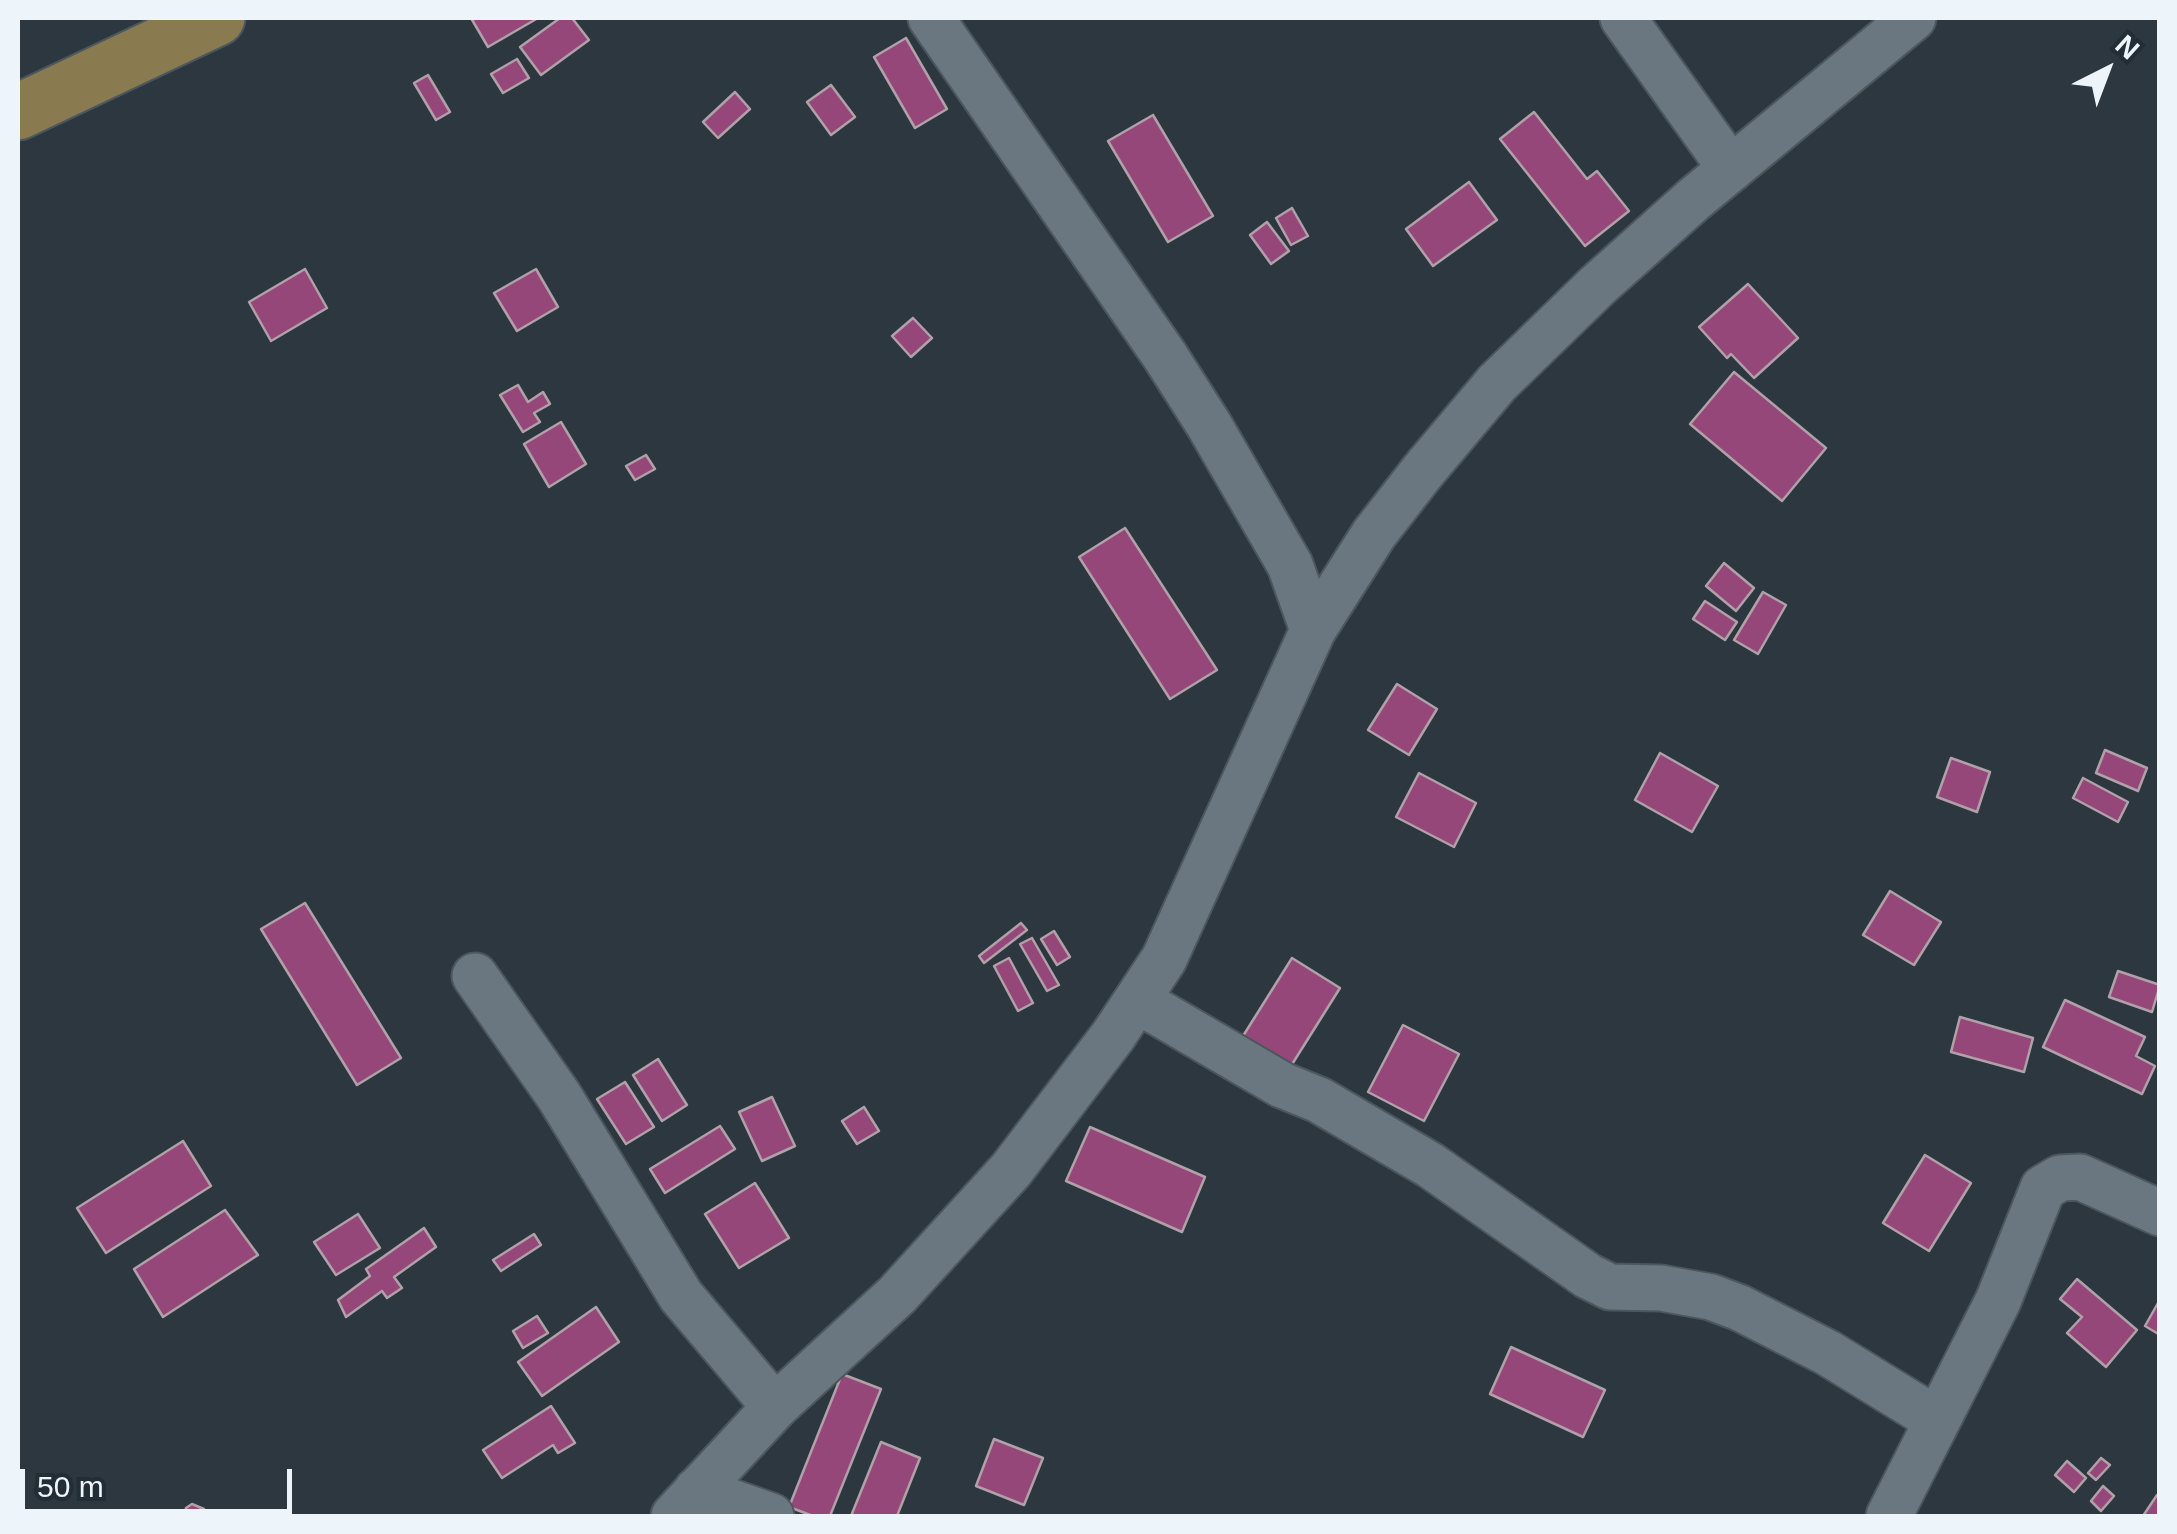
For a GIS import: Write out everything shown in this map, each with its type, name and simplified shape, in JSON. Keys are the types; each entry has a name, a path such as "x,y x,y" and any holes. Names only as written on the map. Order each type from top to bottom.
{"main road":[{"path":"18,112 217,18"}],"street":[{"path":"932,18 1166,356 1290,565 1313,630"},
{"path":"1622,18 1731,168"},
{"path":"686,1503 775,1408 897,1294 1012,1170 1138,1000 1164,959 1313,630 1352,567 1422,471 1497,384 1598,286 1731,168 1912,18"},
{"path":"1290,565 1352,567"},
{"path":"475,976 559,1096 681,1296 775,1408"},
{"path":"1138,1000 1282,1086 1319,1100 1430,1165 1588,1276 1610,1286 1661,1288 1711,1296 1828,1354 1937,1420"},
{"path":"1889,1516 1998,1301 2044,1188 2060,1178 2080,1177 2160,1213"},
{"path":"686,1503 771,1516"}],"building":[{"path":"471,18 538,18 488,47"},
{"path":"560,18 572,18 589,40 541,75 520,47"},
{"path":"906,38 947,109 915,128 874,57"},
{"path":"517,59 529,78 503,93 491,74"},
{"path":"428,75 450,112 436,120 414,83"},
{"path":"831,85 855,117 831,135 807,102"},
{"path":"735,92 750,109 718,138 703,122"},
{"path":"1534,112 1587,179 1597,171 1629,211 1585,246 1500,139"},
{"path":"1153,115 1213,216 1168,242 1108,141"},
{"path":"1469,182 1497,220 1433,266 1406,229"},
{"path":"1292,208 1308,236 1291,245 1276,218"},
{"path":"1267,222 1289,251 1271,264 1250,235"},
{"path":"305,269 327,308 271,341 249,302"},
{"path":"536,269 558,307 517,331 494,293"},
{"path":"1748,284 1798,338 1754,378 1731,354 1727,358 1699,327"},
{"path":"913,318 932,338 911,357 892,336"},
{"path":"1734,372 1826,448 1782,501 1690,424"},
{"path":"518,385 528,402 543,392 550,404 534,413 540,422 523,432 500,395"},
{"path":"561,422 586,464 549,487 524,444"},
{"path":"646,455 655,469 635,480 626,466"},
{"path":"1125,528 1217,670 1170,699 1079,557"},
{"path":"1724,563 1754,588 1736,611 1706,586"},
{"path":"1763,592 1786,605 1758,654 1734,640"},
{"path":"1705,601 1737,622 1725,640 1693,619"},
{"path":"1397,684 1437,709 1409,755 1368,730"},
{"path":"2105,750 2147,768 2138,791 2096,773"},
{"path":"1660,753 1718,786 1692,832 1635,800"},
{"path":"1951,758 1990,772 1977,812 1937,797"},
{"path":"1419,773 1476,803 1454,847 1396,817"},
{"path":"2083,778 2128,802 2118,822 2073,798"},
{"path":"1890,891 1941,922 1914,965 1863,935"},
{"path":"305,903 401,1058 357,1085 261,929"},
{"path":"1021,923 1027,930 984,963 979,956"},
{"path":"1054,931 1070,957 1057,965 1041,939"},
{"path":"1032,938 1059,985 1047,991 1020,944"},
{"path":"1009,958 1033,1003 1018,1011 994,966"},
{"path":"1292,958 1340,988 1291,1066 1243,1036"},
{"path":"2118,971 2160,985 2152,1012 2109,997"},
{"path":"2065,1000 2145,1037 2136,1056 2155,1066 2142,1094 2043,1047"},
{"path":"1960,1017 2033,1038 2024,1072 1951,1052"},
{"path":"1403,1025 1459,1054 1424,1121 1368,1092"},
{"path":"658,1059 687,1105 662,1121 633,1075"},
{"path":"625,1082 654,1127 626,1144 597,1099"},
{"path":"772,1097 795,1146 762,1161 739,1112"},
{"path":"864,1107 879,1131 857,1144 842,1121"},
{"path":"720,1126 735,1149 665,1193 650,1169"},
{"path":"1090,1127 1205,1177 1182,1232 1066,1181"},
{"path":"183,1141 211,1186 106,1253 77,1208"},
{"path":"1925,1155 1971,1183 1929,1251 1883,1223"},
{"path":"755,1183 789,1238 739,1268 705,1214"},
{"path":"225,1210 258,1255 163,1317 134,1269"},
{"path":"358,1214 380,1248 336,1275 314,1242"},
{"path":"424,1228 436,1247 394,1277 402,1288 387,1298 382,1291 346,1317 338,1300 370,1276 366,1269"},
{"path":"534,1234 541,1245 501,1271 493,1260"},
{"path":"2077,1279 2137,1330 2106,1367 2067,1333 2082,1317 2060,1299"},
{"path":"2160,1304 2160,1335 2145,1326"},
{"path":"596,1307 619,1342 542,1396 518,1362"},
{"path":"537,1316 548,1333 523,1348 513,1331"},
{"path":"1511,1347 1605,1390 1583,1437 1490,1394"},
{"path":"842,1374 881,1389 830,1516 813,1516 789,1507"},
{"path":"551,1406 575,1443 558,1453 553,1445 502,1478 483,1450"},
{"path":"994,1439 1043,1458 1024,1505 976,1486"},
{"path":"881,1442 920,1458 897,1516 851,1516"},
{"path":"2101,1458 2110,1465 2096,1480 2088,1473"},
{"path":"2067,1461 2086,1478 2074,1492 2055,1475"},
{"path":"2103,1486 2114,1496 2101,1511 2091,1501"},
{"path":"2157,1495 2160,1516 2143,1516"},
{"path":"192,1504 204,1509 205,1516 185,1516 186,1508"}]}
